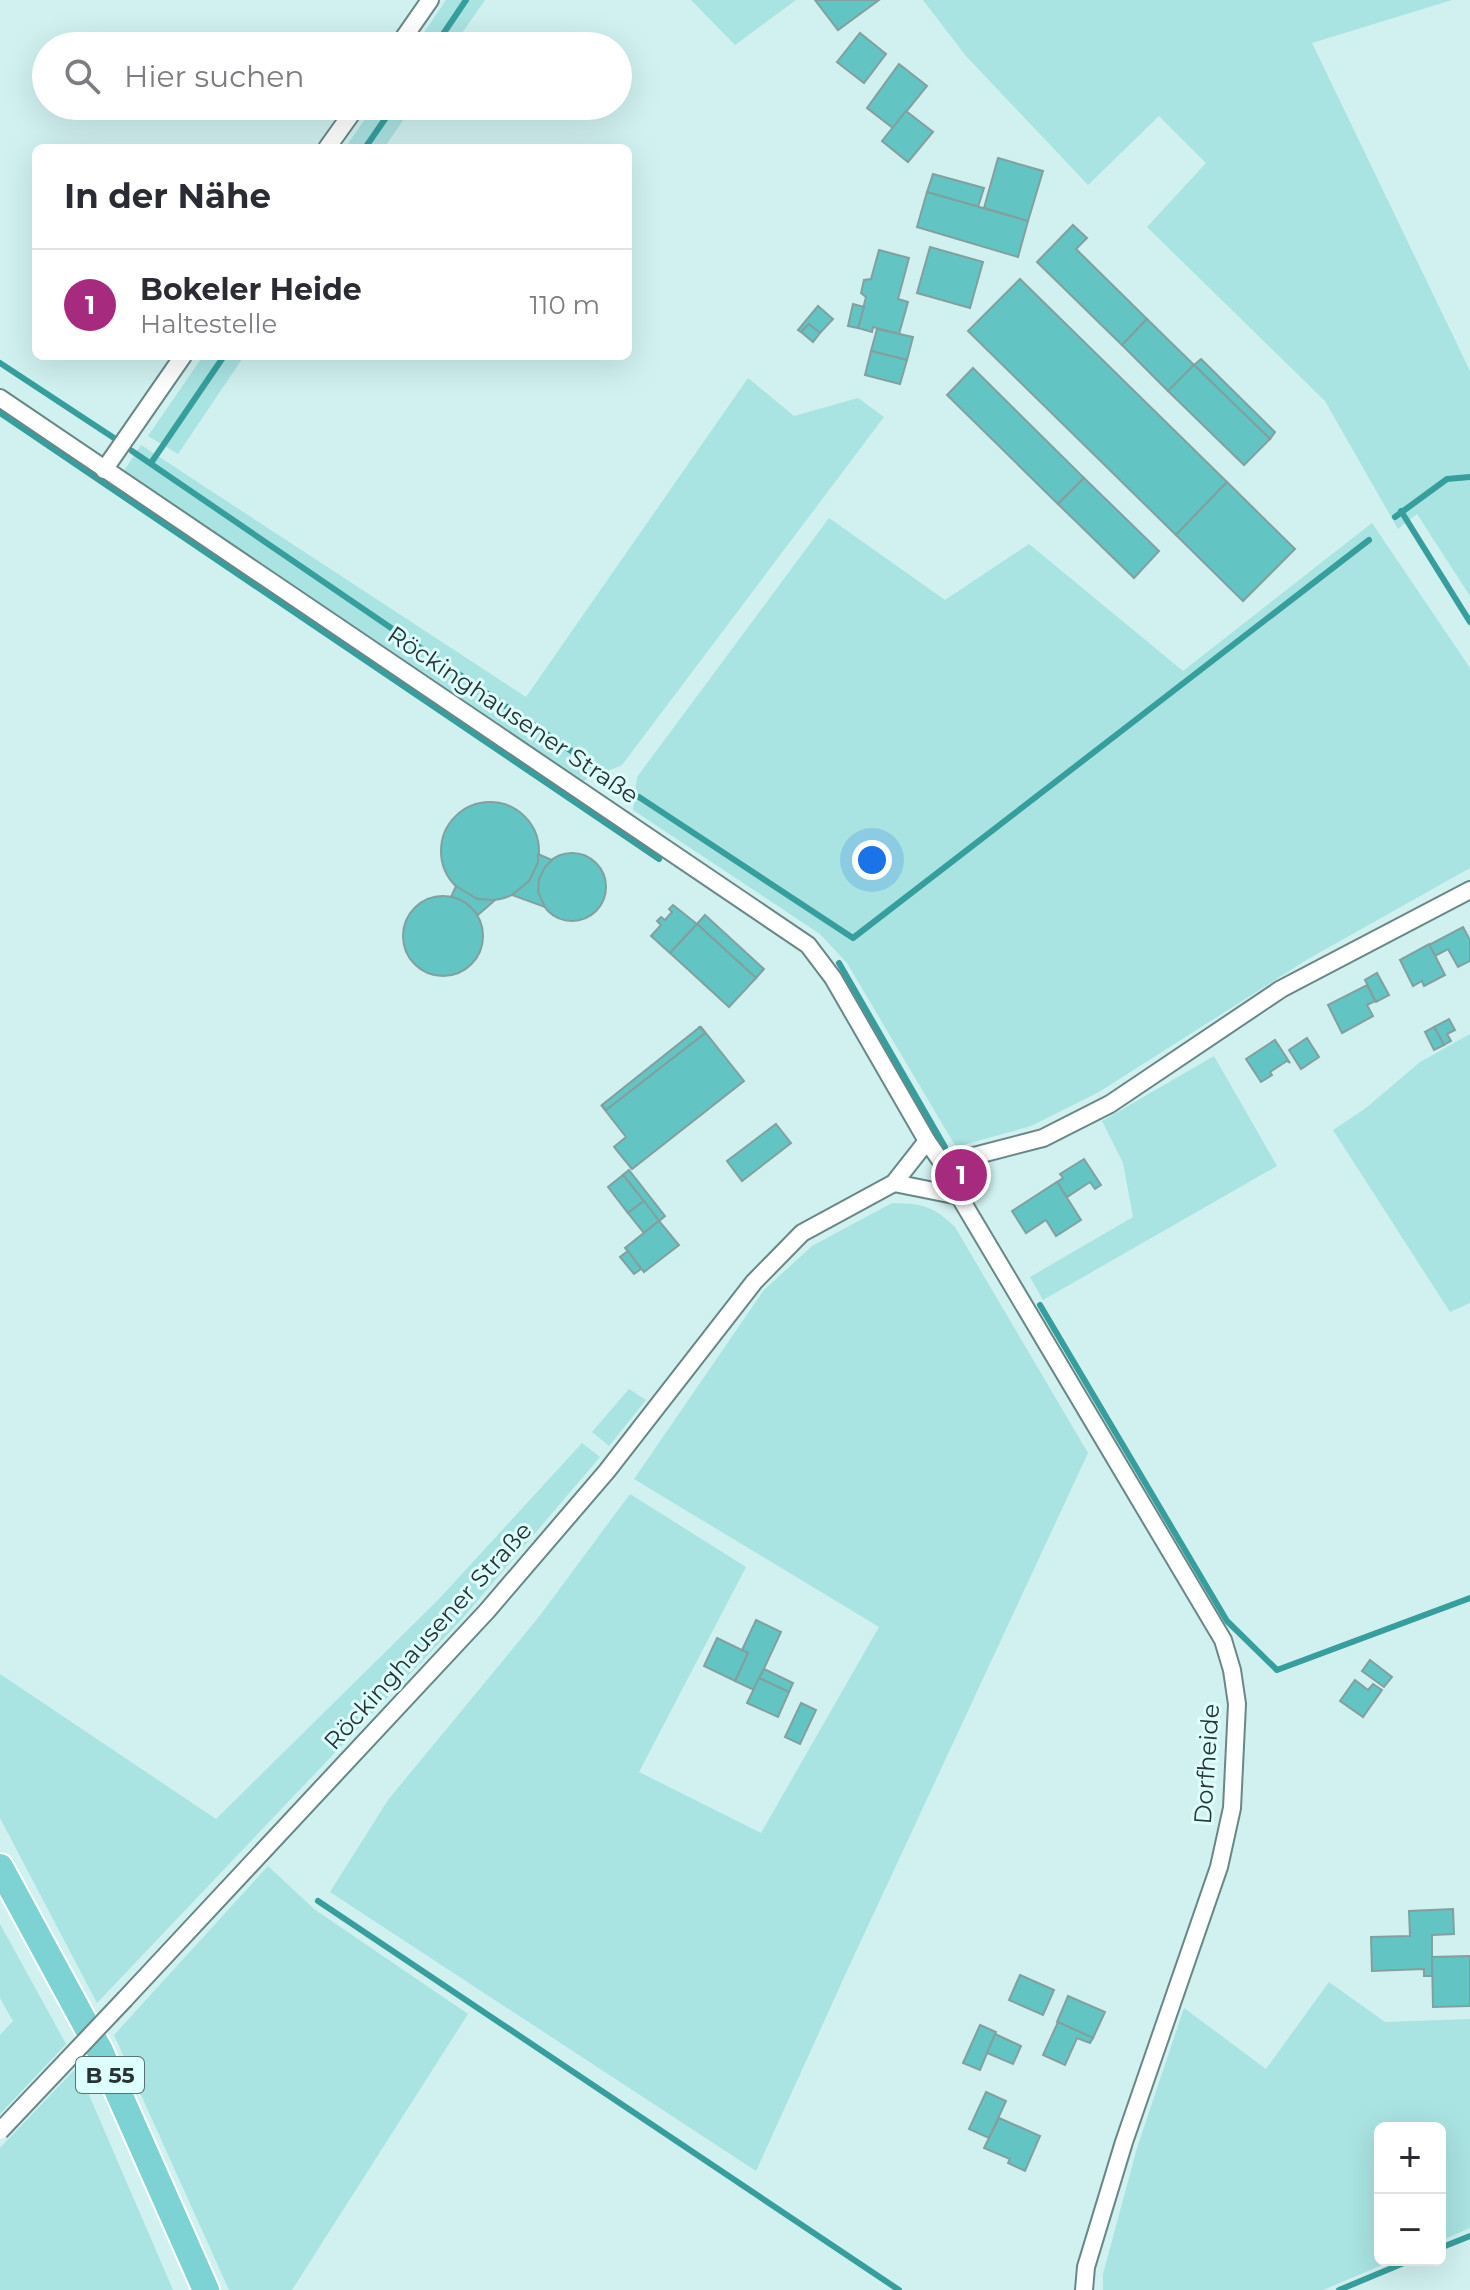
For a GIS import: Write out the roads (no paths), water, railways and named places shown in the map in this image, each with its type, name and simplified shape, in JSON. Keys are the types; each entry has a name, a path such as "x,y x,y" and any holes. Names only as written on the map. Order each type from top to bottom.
{"main road":[{"name":"B 55","path":"0,1867 100,2051 206,2290"}],"street":[{"path":"408,32 430,0"},
{"path":"330,144 347,120"},
{"path":"104,470 180,360"},
{"name":"Röckinghausener Straße","path":"0,398 808,945 833,978 959,1196"},
{"path":"943,1164 1043,1138 1110,1104 1281,989 1470,890"},
{"name":"Röckinghausener Straße","path":"0,2131 487,1611 607,1471 754,1282 802,1233 894,1183 927,1141"},
{"path":"894,1183 959,1196"},
{"name":"Dorfheide","path":"959,1196 1223,1640 1237,1704 1232,1808 1219,1867 1124,2142 1086,2267 1084,2290"}],"waterway":[{"path":"444,32 466,0"},
{"path":"368,144 384,120"},
{"path":"151,463 221,360"},
{"path":"0,363 114,438"},
{"path":"0,413 659,859"},
{"path":"132,451 608,776"},
{"path":"1395,517 1447,479 1470,477"},
{"path":"1401,511 1470,622"},
{"path":"639,797 853,938 1369,540"},
{"path":"839,963 945,1147"},
{"path":"1040,1305 1227,1621 1277,1670 1470,1598"},
{"path":"318,1901 899,2290"},
{"path":"1446,2246 1470,2236"},
{"path":"1339,2290 1397,2266"}],"place":[{"name":"Bokeler Heide","path":"961,1175"}]}
